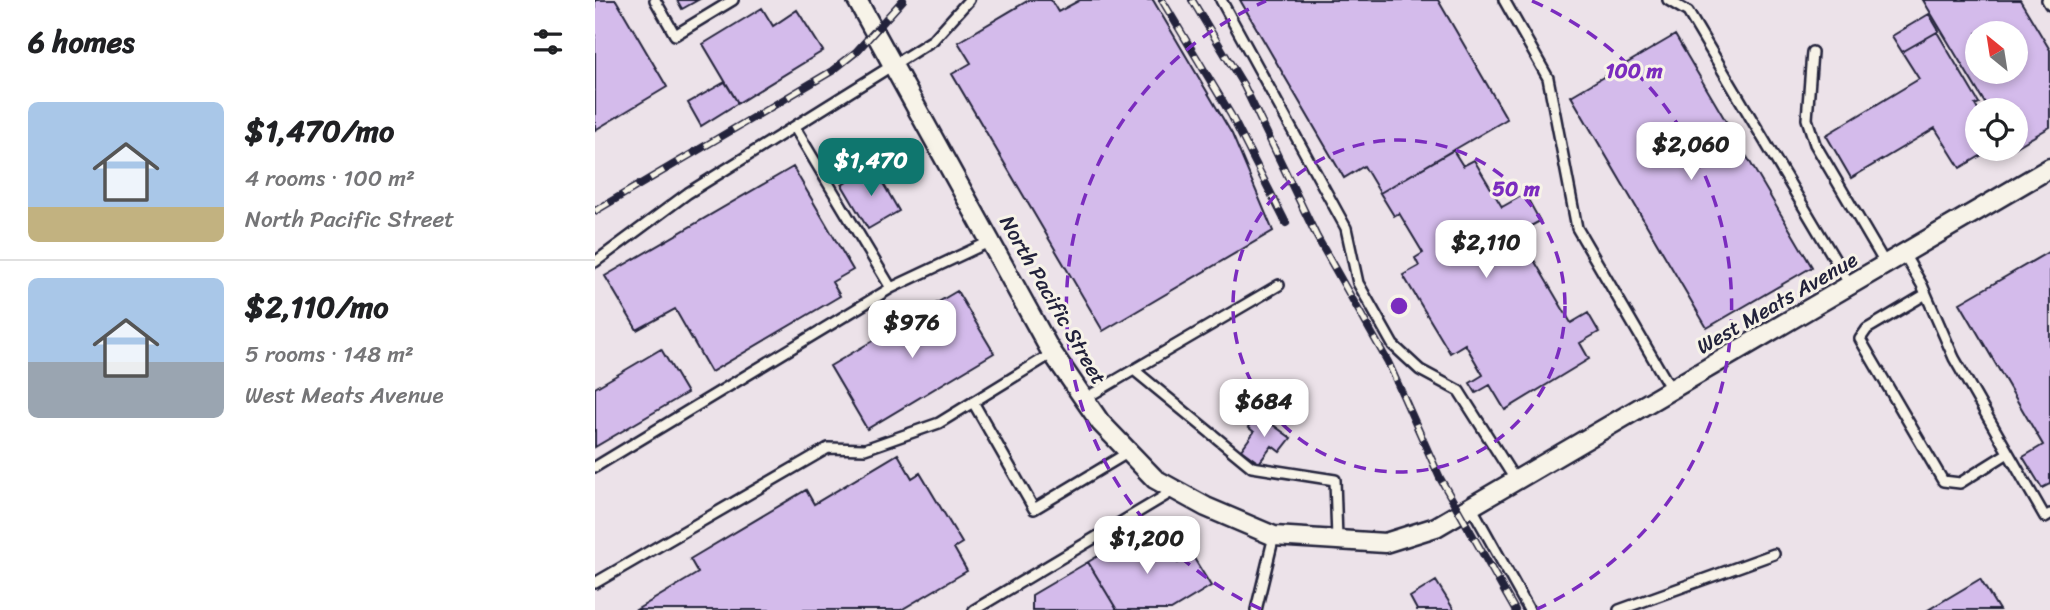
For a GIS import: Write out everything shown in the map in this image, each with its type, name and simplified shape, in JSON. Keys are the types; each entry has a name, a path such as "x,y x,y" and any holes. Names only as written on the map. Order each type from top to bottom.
{"street":[{"name":"North Pacific Street","path":"857,0 1053,354 1100,422 1155,479 1274,536 1385,543 1436,527 1522,479"},
{"name":"West Meats Avenue","path":"1522,479 2050,169"}],"lane":[{"path":"655,0 675,35 733,0"},
{"path":"595,262 688,193 933,40 969,0"},
{"path":"1221,0 1346,229 1358,283 1393,345 1420,370 1459,391 1522,479"},
{"path":"1504,0 1548,78 1577,228 1672,391"},
{"path":"1668,0 1688,12 1850,286"},
{"path":"2047,0 2050,5"},
{"path":"1812,52 1807,119 1815,144 1886,265"},
{"path":"795,128 891,288"},
{"path":"595,467 891,288 991,241"},
{"path":"1904,254 1926,294 1954,358 2045,517 2050,514"},
{"path":"1084,399 1279,285"},
{"path":"1926,294 1867,329 1860,339 1943,481 1960,483 2008,453"},
{"path":"595,583 828,448 865,449 939,423 1053,354"},
{"path":"1133,370 1252,467 1335,480 1337,539"},
{"path":"973,402 1034,509 1129,452"},
{"path":"974,610 1175,490"},
{"path":"1472,508 1529,610"},
{"path":"1255,609 1274,536"},
{"path":"1619,610 1774,554"}],"building":[{"path":"595,0 616,0 667,87 595,130"},
{"path":"677,0 698,0 682,9"},
{"path":"1029,0 1051,0 1058,12 1080,0 1153,0 1232,134 1273,231 1103,331 952,74 971,63 958,42"},
{"path":"1240,0 1438,0 1507,119 1380,193 1364,166 1344,178"},
{"path":"1923,0 2020,0 2050,50 2050,127 2028,140 2028,98 1982,98 1973,84 2028,84 2028,21 1965,21 1965,70"},
{"path":"762,8 773,26 797,10 823,51 738,103 703,44"},
{"path":"1929,14 1939,31 1902,52 1892,36"},
{"path":"1937,32 1965,79 1965,84 1968,84 1976,98 1965,98 1965,161 1972,161 1960,168 1935,128 1851,178 1826,135 1919,79 1902,52"},
{"path":"1675,35 1812,267 1707,328 1571,96"},
{"path":"725,82 738,103 701,126 688,103"},
{"path":"1453,150 1463,166 1474,160 1502,207 1525,194 1540,221 1518,233 1571,323 1588,313 1599,332 1580,343 1589,359 1505,410 1490,385 1476,393 1470,383 1483,375 1465,344 1450,353 1403,275 1419,266 1415,258 1423,253 1399,213 1394,216 1380,193"},
{"path":"873,166 899,211 868,229 842,185"},
{"path":"793,167 853,270 832,282 840,296 711,372 675,309 637,330 605,276"},
{"path":"2050,251 2050,484 2042,488 2023,457 2043,445 1960,303"},
{"path":"957,291 994,353 867,429 830,366"},
{"path":"661,349 687,393 595,447 595,388"},
{"path":"1258,414 1291,438 1280,452 1272,446 1259,463 1241,450 1254,432 1248,427"},
{"path":"898,454 912,478 920,473 962,543 954,548 967,571 901,610 636,610 698,573 690,559 806,490 814,504"},
{"path":"1143,529 1155,549 1166,543 1178,563 1192,555 1211,586 1171,610 1117,610 1088,562"},
{"path":"1088,562 1117,610 1032,610 1032,595"},
{"path":"1980,579 1999,610 1928,610"},
{"path":"1436,581 1454,610 1417,610 1410,597"}],"railway":[{"path":"595,211 832,71 856,52 903,0"},
{"path":"1162,0 1231,115 1286,223"},
{"path":"1192,0 1244,86 1317,237 1388,362 1440,478 1515,610"}]}
